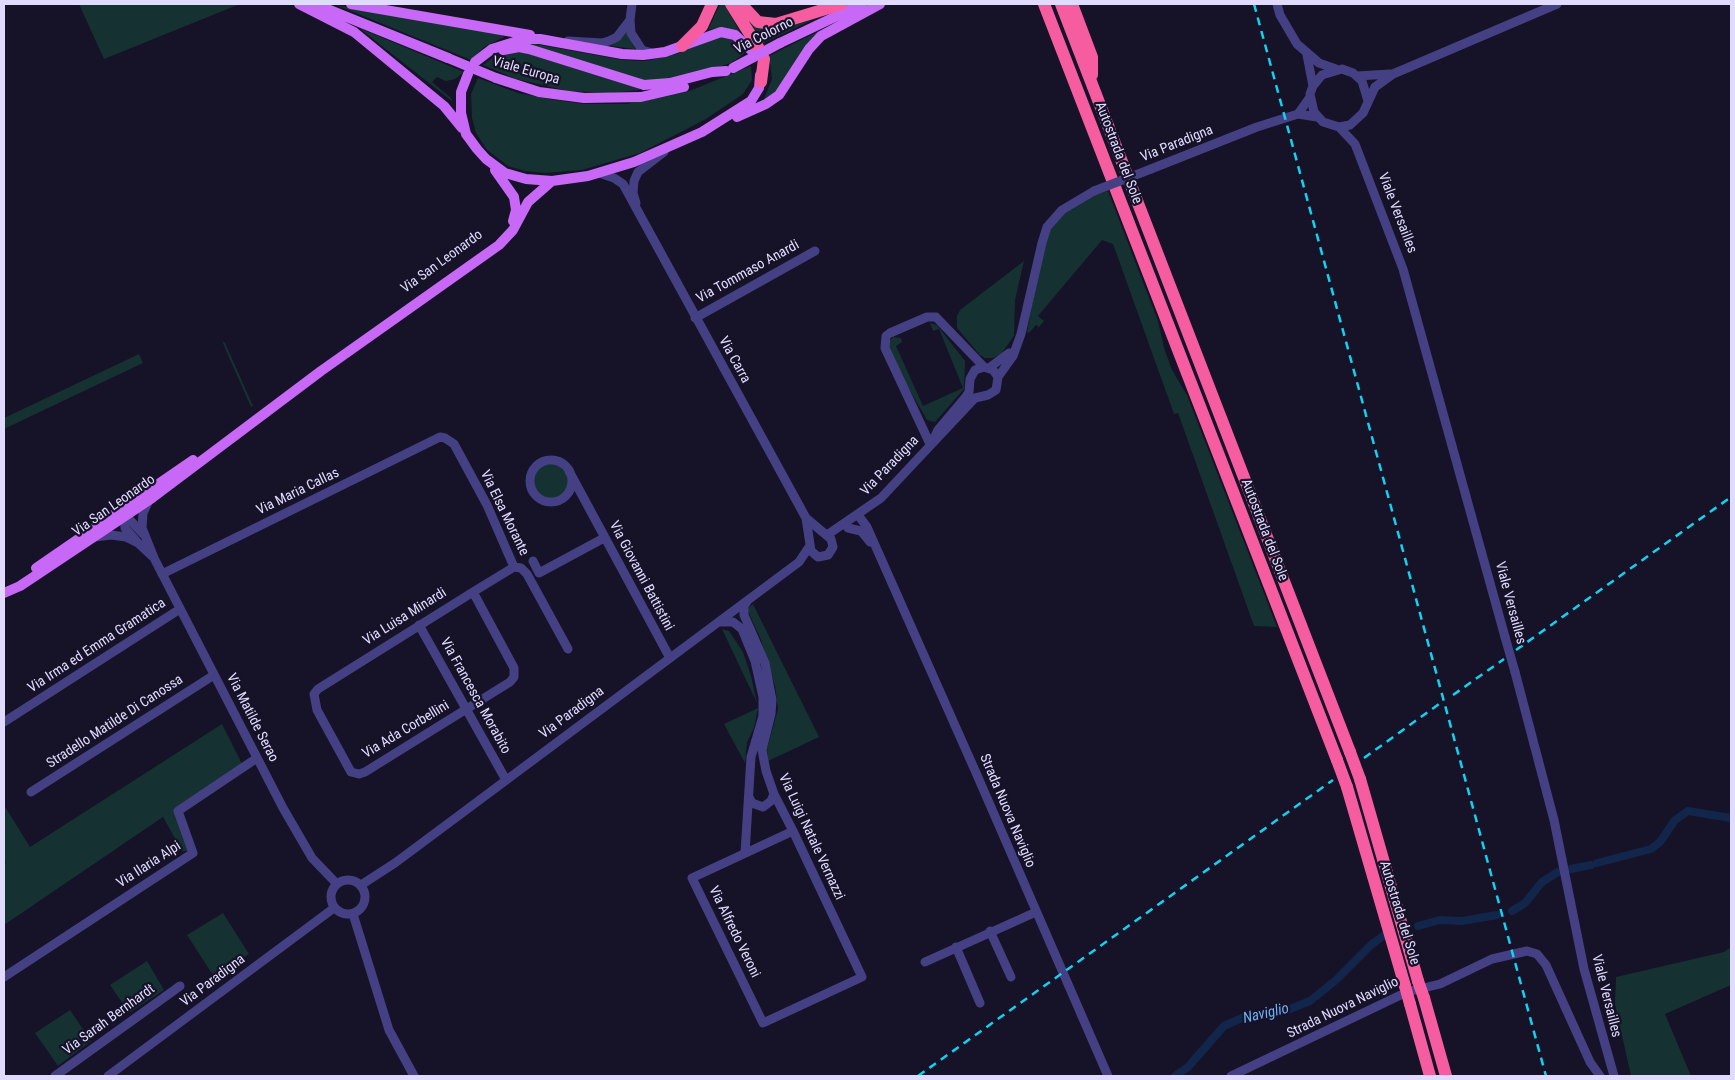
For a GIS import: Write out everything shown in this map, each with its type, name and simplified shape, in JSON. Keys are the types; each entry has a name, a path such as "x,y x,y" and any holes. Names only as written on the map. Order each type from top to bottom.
{"highway":[{"path":"682,46 702,26 712,4"},
{"path":"731,4 754,48"},
{"path":"741,4 758,22 776,24 842,4"},
{"name":"Autostrada del Sole","path":"1044,4 1337,760 1430,1076"},
{"name":"Autostrada del Sole","path":"1061,4 1360,779 1446,1076"},
{"path":"1072,4 1092,57 1092,82"},
{"path":"761,61 761,82"}],"main road":[{"path":"299,4 341,24 365,40 444,106 486,159 511,175 552,181 599,173 634,162 773,100 785,88 809,48 818,38 880,4"},
{"name":"Viale Europa","path":"317,4 496,78 551,94 584,98 618,98 664,92 699,82 730,69"},
{"path":"351,4 532,35 540,39"},
{"name":"Via Colorno","path":"730,69 862,4"},
{"name":"Viale Europa","path":"730,69 670,83 644,85 519,48 498,52 478,63 488,50 505,44 540,39 628,55 654,54 721,32 735,35 754,48"},
{"path":"466,134 460,102 462,88 468,74"},
{"path":"702,132 748,103 756,95 761,82"},
{"name":"Via San Leonardo","path":"328,367 368,332 510,227 516,214 514,196 486,159"},
{"name":"Via San Leonardo","path":"4,593 170,475 234,435 504,241 513,230 528,202 552,181"},
{"name":"Via San Leonardo","path":"4,593 20,586 123,518 220,448 234,435"}],"street":[{"path":"632,4 631,33 642,50 654,54"},
{"path":"1277,4 1287,30 1307,55 1336,69 1347,71 1357,76 1366,87 1368,101"},
{"path":"1339,127 1350,125 1359,119 1375,87 1393,74 1558,4"},
{"path":"552,41 602,43 617,37 630,20"},
{"path":"1307,55 1312,90 1311,106 1317,117"},
{"path":"1298,114 1310,100 1312,90 1322,74 1336,69"},
{"path":"1357,76 1393,74"},
{"name":"Via Paradigna","path":"859,516 892,487 975,398 996,390 998,377 1013,356 1019,341 1042,243 1048,227 1062,210 1094,191 1256,127 1298,114 1317,117 1329,125 1339,127"},
{"name":"Viale Versailles","path":"1355,144 1356,123 1359,119"},
{"name":"Viale Versailles","path":"1339,127 1355,144 1382,211 1407,282 1515,672 1561,851 1589,988 1614,1076"},
{"name":"Via Carra","path":"639,215 633,192 634,181 638,172 675,145"},
{"name":"Via Carra","path":"599,173 614,178 623,184 806,518 810,543"},
{"name":"Via Tommaso Anardi","path":"695,318 815,250"},
{"path":"931,443 885,348 886,336 927,317 936,317 998,377"},
{"name":"Via Paradigna","path":"931,443 938,430 965,398 975,370 1002,359 1019,341"},
{"path":"970,384 975,392 984,396"},
{"name":"Via Maria Callas","path":"162,574 440,437 447,439"},
{"name":"Via Elsa Morante","path":"447,439 454,444 487,505 514,567 521,568 527,574 568,649"},
{"path":"560,499 570,487 569,471 563,463 549,460 539,463 531,474 531,488 538,497 547,501 572,498 588,508"},
{"name":"Via Giovanni Battistini","path":"569,471 670,658"},
{"path":"79,538 96,531 116,517 123,518 126,511 154,491 170,475"},
{"name":"Via Matilde Serao","path":"142,541 142,517 146,504 152,498"},
{"path":"798,562 816,556 828,555 833,545 859,516"},
{"path":"798,562 816,534 826,534 859,516"},
{"name":"Strada Nuova Naviglio","path":"859,516 880,556 1108,1076"},
{"name":"Via Matilde Serao","path":"123,518 135,524 142,541 154,558 257,758 312,858 337,884"},
{"name":"Via Carra","path":"806,518 826,534"},
{"name":"Strada Nuova Naviglio","path":"848,528 864,534 880,556"},
{"path":"826,534 833,545"},
{"path":"92,539 102,535 119,536 142,541"},
{"path":"533,561 539,573 604,538"},
{"path":"810,543 816,556"},
{"name":"Via Paradigna","path":"361,885 506,780 798,562"},
{"name":"Via Luisa Minardi","path":"359,774 351,772 348,767 317,710 314,694 318,689 514,567"},
{"name":"Via Ada Corbellini","path":"359,774 467,709 510,682 514,677 514,668 473,592"},
{"name":"Via Luigi Natale Vernazzi","path":"748,600 744,614 765,663 772,700 771,714 762,750 766,771 774,794 862,977 763,1023"},
{"name":"Via Irma ed Emma Gramatica","path":"4,722 180,608"},
{"path":"716,623 724,620 733,622 742,629 755,661 762,688 763,712 752,753 745,853"},
{"name":"Via Francesca Morabito","path":"419,625 506,780"},
{"name":"Stradello Matilde Di Canossa","path":"31,792 214,674"},
{"name":"Via Ilaria Alpi","path":"4,977 193,853 178,811 257,758"},
{"path":"749,796 752,803 763,806 771,800 774,794"},
{"name":"Via Alfredo Veroni","path":"763,1023 692,878 793,831"},
{"path":"346,879 356,880 361,885 366,896 365,904 353,914 345,914 334,908 331,893 337,884 346,879"},
{"name":"Via Paradigna","path":"108,1076 334,908"},
{"path":"925,962 1036,912"},
{"path":"353,914 390,1030 414,1076"},
{"path":"990,932 1011,978"},
{"path":"956,947 980,1003"},
{"name":"Strada Nuova Naviglio","path":"1231,1076 1407,992 1440,984 1487,960 1527,951 1537,954 1546,965 1590,1062 1600,1076"},
{"name":"Via Sarah Bernhardt","path":"55,1076 180,986"}],"green space":[{"path":"79,4 240,4 104,59"},
{"path":"720,4 724,4 740,32 722,27 708,30"},
{"path":"336,5 501,34 504,37 484,47 471,60"},
{"path":"827,13 762,44 744,15 752,21"},
{"path":"829,26 813,37 774,94 764,99 772,79 769,56"},
{"path":"359,28 464,72 455,79 446,81 437,77 432,82 450,97 453,102"},
{"path":"626,30 635,49 611,46 614,43"},
{"path":"717,35 729,37 745,53 731,63 677,79 643,81 529,45 535,44 623,60 646,61 677,54"},
{"path":"521,51 640,90 610,93 568,91 516,79 483,65 495,56"},
{"path":"751,66 752,80 743,94 706,119 640,153 582,170 545,173 525,171 508,166 487,150 476,133 472,118 471,94 478,78 518,93 549,99 584,104 627,104 687,92"},
{"path":"1108,191 1158,321 1164,348 1172,370 1187,395 1277,627 1254,626 1178,413 1174,414 1113,244 1102,240 1038,316 1044,321 1039,327 1036,325 1029,333 1027,332 1039,268 1050,231 1060,216 1095,195"},
{"path":"1024,261 1015,300 1014,336 1001,354 993,358 985,358 980,355 957,328 957,316 960,310"},
{"path":"930,323 937,325 965,361 964,389 935,422 927,420 888,353 888,343 893,337 901,338 902,342 896,346 923,406 963,388 939,329 933,331"},
{"path":"222,341 225,343 253,406 251,407"},
{"path":"139,354 143,363 4,429 4,418"},
{"path":"551,464 558,465 563,469 567,474 567,488 563,493 558,497 551,498 544,497 539,493 535,488 534,481 535,474 539,469 544,465"},
{"path":"753,604 819,737 768,761 767,749 778,709 775,686 761,640 747,609"},
{"path":"722,629 729,631 743,652 757,703"},
{"path":"758,708 754,728 747,742 745,763 724,724"},
{"path":"222,724 242,764 174,809 189,851 182,851 163,817 4,925 4,864 6,863 4,858 4,805 30,847"},
{"path":"223,913 249,954 214,977 187,935"},
{"path":"1731,947 1731,985 1665,1014 1691,1076 1631,1076 1615,1004 1616,977 1724,952"},
{"path":"147,961 164,990 129,1013 110,985"},
{"path":"70,1010 91,1041 58,1066 35,1033"}],"waterway":[{"name":"Naviglio","path":"1597,863 1651,849 1660,842 1675,820 1688,811 1731,818"},
{"name":"Naviglio","path":"1571,869 1591,865"},
{"name":"Naviglio","path":"1512,911 1525,903 1542,882 1558,872"},
{"name":"Naviglio","path":"1418,926 1440,920 1462,921 1497,915"},
{"name":"Naviglio","path":"1175,1076 1188,1067 1224,1026 1242,1018 1285,1011 1310,1001 1336,980 1371,945 1383,936"}],"railway":[{"path":"1254,4 1546,1076"},
{"path":"1516,650 1731,497"},
{"path":"1453,695 1504,659"},
{"path":"1364,758 1439,704"},
{"path":"918,1076 1333,780"}]}
